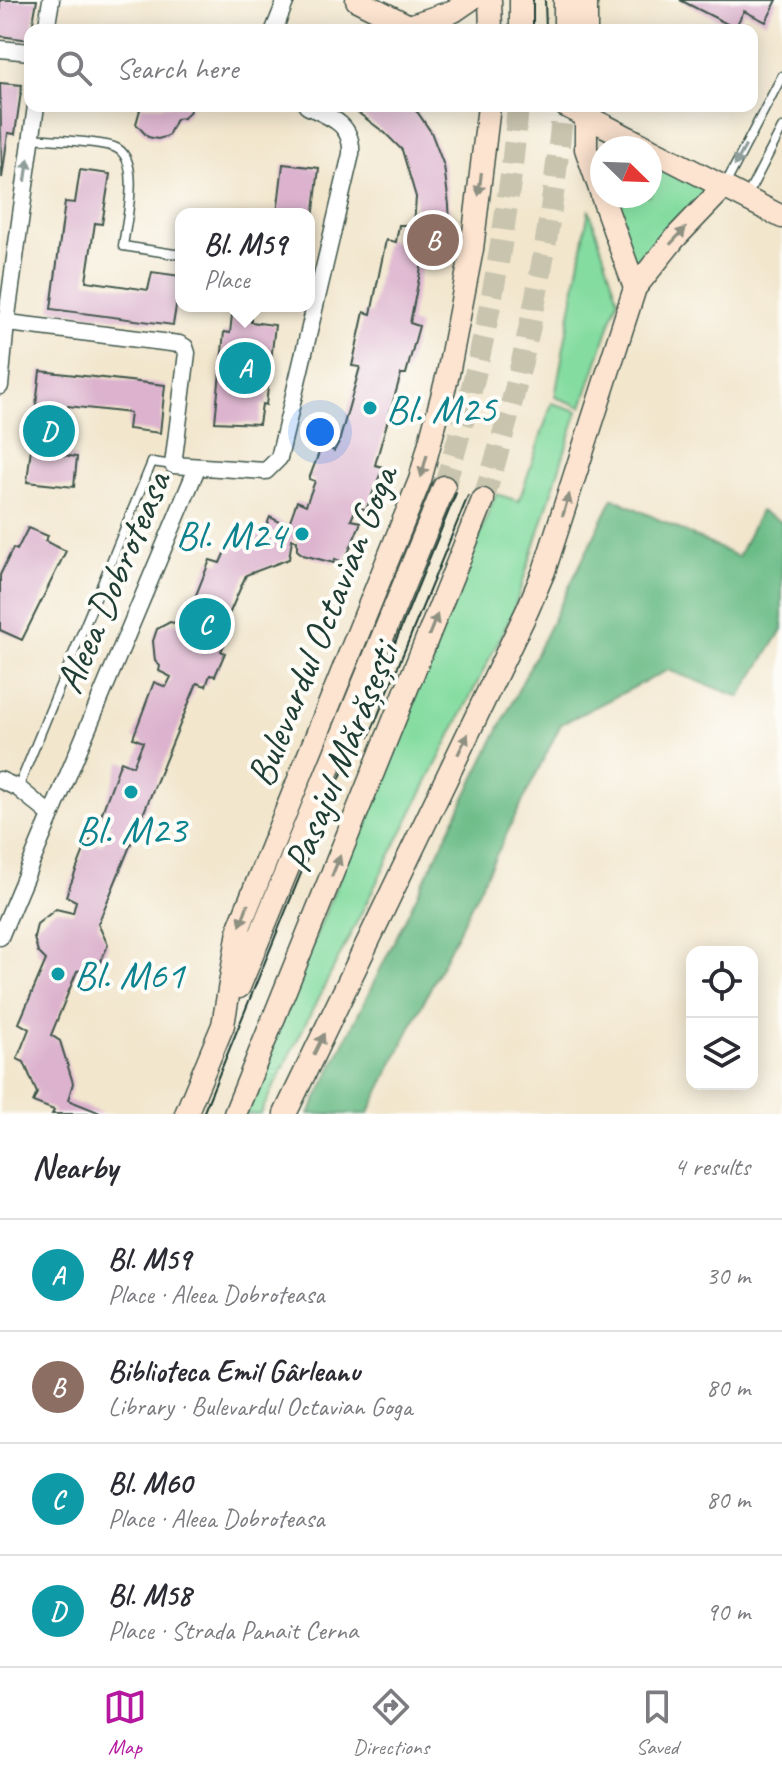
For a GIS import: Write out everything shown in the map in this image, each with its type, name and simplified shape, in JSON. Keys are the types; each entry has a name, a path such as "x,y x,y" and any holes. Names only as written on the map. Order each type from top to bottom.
{"street":[{"path":"47,24 51,0"},
{"path":"276,24 286,0"},
{"path":"357,0 405,24"},
{"path":"423,24 454,11 470,0"},
{"path":"490,0 491,24"},
{"path":"521,0 521,24"},
{"path":"565,0 565,24"},
{"path":"586,0 586,24"},
{"path":"0,49 24,51"},
{"path":"0,386 3,322 35,112"},
{"name":"Aleea Dobroteasa","path":"316,276 352,144 341,122 320,112"},
{"name":"Bulevardul Octavian Goga","path":"186,1114 223,1025 240,925 420,480 448,374 472,249 488,112"},
{"path":"586,112 586,149 590,160"},
{"path":"588,112 629,136"},
{"path":"662,155 782,217"},
{"path":"285,1114 527,611 561,519 635,288 675,238 724,187"},
{"path":"607,208 635,288"},
{"name":"Aleea Dobroteasa","path":"0,937 197,468 266,471 279,458 309,312"},
{"path":"3,322 185,347 187,353 173,465 197,468"},
{"name":"Pasajul Mărășești","path":"223,1025 444,487"},
{"name":"Pasajul Mărășești","path":"235,1114 483,500"},
{"path":"0,780 18,788 51,815"}],"lane":[{"path":"724,187 782,76"},
{"path":"746,199 782,128"},
{"path":"31,138 115,147 127,156 132,173 123,246 175,254"},
{"path":"18,788 152,462 173,465"}],"green space":[{"path":"662,166 709,190 636,272 614,208 662,208"},
{"path":"589,209 618,299 582,407 555,397"},
{"path":"552,403 578,411 513,612 260,1114 243,1114 496,494 519,501"},
{"path":"613,498 738,557 760,511 782,522 782,630 740,697 668,670 561,724 368,1114 309,1114"}],"building":[{"path":"0,0 37,0 33,24 24,24 24,39 0,36"},
{"path":"680,0 777,0 766,22 744,11 737,24 727,24"},
{"path":"0,83 22,85 15,134 8,133 2,178"},
{"path":"139,112 189,112 184,118 176,119 168,136 158,139 148,137 136,124"},
{"path":"357,112 417,112 431,132 444,166 450,228 436,228 434,238 427,238 410,323 419,326 406,374 401,374 375,465 383,467 366,510 357,506 351,520 361,522 344,563 303,555 297,550 297,541 292,539 289,559 246,575 221,633 213,631 210,638 224,645 221,651 225,653 215,676 210,675 206,686 197,683 98,924 108,945 98,968 77,971 51,1035 60,1041 73,1083 68,1100 103,1114 52,1114 54,1110 33,1102 37,1093 24,1062 17,1059 29,1029 19,1023 46,960 38,952 34,938 37,924 56,909 73,913 76,901 66,896 88,840 102,845 111,824 100,818 121,761 133,766 143,742 133,738 154,682 166,687 171,677 159,671 160,666 155,661 153,641 157,629 170,622 184,625 210,560 220,563 233,533 243,536 265,529 270,517 288,526 297,501 306,505 315,481 309,479 322,445 334,451 339,442 360,367 352,366 364,312 371,314 386,240 396,242 399,225 414,225 416,197 402,150"},
{"path":"283,164 319,168 314,208 278,208"},
{"path":"80,170 110,174 102,224 95,223 86,281 148,290 152,272 175,275 173,325 51,309 65,202 75,203"},
{"path":"232,315 251,317 251,322 275,325 266,405 262,404 259,424 215,422 224,332 230,333"},
{"path":"40,371 165,385 160,433 128,429 130,413 68,406 62,455 77,457 74,487 27,482"},
{"path":"28,528 48,536 45,541 66,551 22,640 0,630 0,575 13,548 17,550"}],"tunnel":[{"path":"444,487 492,298 517,112"},
{"path":"483,500 524,354 551,206 562,112"}],"tram line":[{"path":"533,0 533,24"},
{"path":"545,0 546,24"},
{"path":"203,1114 456,493"},
{"path":"369,737 468,496"}],"place":[{"name":"Biblioteca Emil Gârleanu","path":"433,240"},
{"name":"Bl. M59","path":"245,368"},
{"name":"Bl. M25","path":"370,408"},
{"name":"Bl. M58","path":"49,431"},
{"name":"Bl. M24","path":"302,534"},
{"name":"Bl. M60","path":"205,624"},
{"name":"Bl. M23","path":"131,792"},
{"name":"Bl. M61","path":"58,974"}]}
